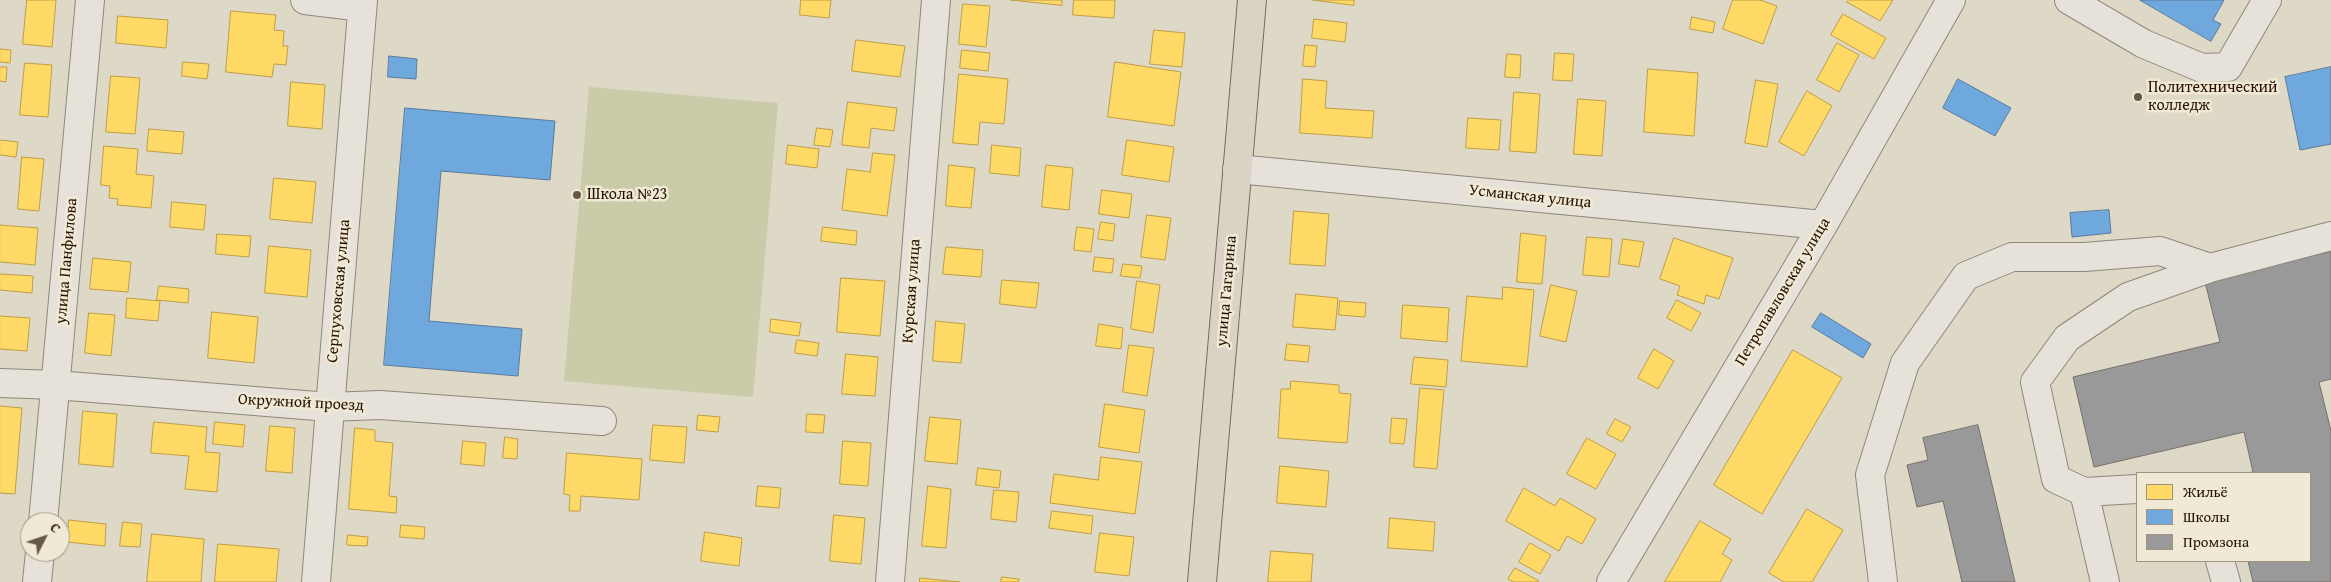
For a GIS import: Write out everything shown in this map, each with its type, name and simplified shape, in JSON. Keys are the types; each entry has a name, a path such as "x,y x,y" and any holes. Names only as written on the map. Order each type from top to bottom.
{"main road":[{"name":"улица Гагарина","path":"1202,582 1252,0"}],"street":[{"name":"улица Панфилова","path":"44,512 90,0"},
{"path":"305,0 363,4"},
{"name":"Курская улица","path":"890,582 936,0"},
{"name":"Петропавловская улица","path":"1610,582 1823,225 1951,0"},
{"path":"2069,0 2144,44 2202,68 2228,67 2267,0"},
{"name":"Серпуховская улица","path":"316,582 363,4"},
{"name":"Усманская улица","path":"1237,169 1823,225"},
{"path":"2136,489 2084,492 2056,479 2035,382 2067,338 2128,297 2210,268 2331,236"},
{"path":"1883,582 1870,475 1905,363 1966,276 2012,257 2084,258 2160,251 2210,268"},
{"name":"Окружной проезд","path":"0,382 329,407 380,406 602,421"},
{"path":"2084,492 2105,582"},
{"path":"37,582 39,562"},
{"path":"2220,562 2226,582"}],"green space":[{"path":"589,87 778,103 753,397 564,381"}],"building: Жильё":[{"path":"27,0 56,0 52,47 23,44"},
{"path":"801,0 831,0 829,18 800,15"},
{"path":"1011,0 1062,0 1062,5"},
{"path":"1074,0 1115,0 1114,18 1073,15"},
{"path":"1313,0 1354,0 1354,5"},
{"path":"1733,0 1760,0 1777,6 1763,44 1723,29"},
{"path":"1849,0 1893,0 1880,21 1847,2"},
{"path":"963,4 990,6 986,47 959,44"},
{"path":"231,11 276,15 274,30 284,31 283,46 288,46 286,65 274,64 272,77 226,72"},
{"path":"1843,14 1886,38 1874,59 1831,35"},
{"path":"118,16 168,20 166,48 116,43"},
{"path":"1692,17 1715,22 1713,33 1690,29"},
{"path":"1314,19 1347,23 1345,42 1312,38"},
{"path":"1154,30 1185,33 1182,67 1150,64"},
{"path":"856,40 905,46 900,77 852,71"},
{"path":"1837,43 1859,55 1839,92 1817,80"},
{"path":"1305,45 1317,46 1315,67 1303,66"},
{"path":"0,49 11,50 10,63 0,62"},
{"path":"962,50 990,53 988,71 960,68"},
{"path":"1555,53 1574,54 1572,81 1553,80"},
{"path":"1507,54 1521,55 1520,78 1505,77"},
{"path":"183,62 209,64 207,79 182,76"},
{"path":"1115,62 1181,72 1174,126 1108,117"},
{"path":"25,63 52,65 48,117 20,115"},
{"path":"0,67 7,67 6,82 0,81"},
{"path":"1648,69 1698,73 1694,136 1644,132"},
{"path":"959,74 1008,79 1004,124 980,122 978,145 953,143"},
{"path":"111,76 140,78 135,134 106,132"},
{"path":"1303,79 1327,81 1325,108 1374,111 1372,138 1300,133"},
{"path":"1756,80 1778,84 1767,147 1745,143"},
{"path":"291,82 325,85 322,129 288,126"},
{"path":"1807,91 1832,106 1804,156 1779,142"},
{"path":"1514,92 1540,94 1536,153 1510,151"},
{"path":"1578,99 1606,101 1602,156 1574,154"},
{"path":"848,102 897,108 894,131 871,128 869,148 842,145"},
{"path":"1468,118 1501,120 1499,150 1466,148"},
{"path":"817,128 833,130 830,147 814,145"},
{"path":"149,129 184,132 182,154 147,151"},
{"path":"0,140 18,142 16,157 0,155"},
{"path":"1127,140 1174,147 1169,182 1122,175"},
{"path":"788,145 819,149 817,168 786,164"},
{"path":"992,145 1021,148 1019,176 990,173"},
{"path":"104,146 138,149 136,174 154,176 151,208 117,205 118,199 109,198 110,186 101,185"},
{"path":"873,153 895,155 887,216 842,210 847,169 870,172"},
{"path":"22,157 44,159 39,211 18,209"},
{"path":"949,165 975,168 971,208 946,206"},
{"path":"1046,165 1073,168 1069,210 1042,207"},
{"path":"274,178 316,182 312,223 270,219"},
{"path":"1102,190 1132,194 1129,218 1099,214"},
{"path":"172,202 206,205 204,230 170,227"},
{"path":"1294,211 1329,214 1325,266 1290,264"},
{"path":"1147,215 1171,218 1165,260 1141,257"},
{"path":"1101,222 1115,224 1113,241 1098,239"},
{"path":"0,225 38,228 35,265 0,262"},
{"path":"823,227 857,231 856,245 821,241"},
{"path":"1077,227 1094,229 1091,252 1074,250"},
{"path":"1521,233 1546,236 1542,284 1517,282"},
{"path":"217,234 251,236 249,257 216,254"},
{"path":"1587,237 1612,239 1609,277 1583,275"},
{"path":"1674,238 1733,258 1719,299 1706,295 1704,304 1677,295 1680,286 1660,279"},
{"path":"1623,239 1644,242 1639,267 1619,264"},
{"path":"269,246 311,250 307,297 265,293"},
{"path":"946,247 983,250 981,277 943,274"},
{"path":"1095,257 1114,259 1112,273 1093,271"},
{"path":"93,258 131,262 128,292 90,289"},
{"path":"1123,264 1142,266 1140,278 1121,276"},
{"path":"0,274 33,276 32,293 0,290"},
{"path":"841,278 885,281 880,336 837,332"},
{"path":"1002,280 1039,283 1036,308 1000,304"},
{"path":"1137,281 1160,285 1153,333 1131,329"},
{"path":"1551,285 1577,291 1566,342 1540,336"},
{"path":"159,286 189,289 188,303 157,300"},
{"path":"1503,287 1534,290 1527,367 1461,361 1467,296 1502,299"},
{"path":"1296,294 1338,298 1335,330 1293,327"},
{"path":"127,298 160,301 158,321 126,318"},
{"path":"1677,300 1701,313 1691,331 1667,318"},
{"path":"1340,301 1366,303 1365,317 1339,315"},
{"path":"1403,305 1449,308 1447,342 1401,338"},
{"path":"212,312 258,317 254,363 208,358"},
{"path":"89,313 115,315 111,356 85,353"},
{"path":"0,316 30,318 27,351 0,349"},
{"path":"771,319 801,323 799,336 770,332"},
{"path":"936,321 965,324 961,363 933,361"},
{"path":"1099,324 1123,328 1121,349 1096,346"},
{"path":"797,340 819,343 817,356 795,353"},
{"path":"1287,344 1310,346 1308,362 1285,360"},
{"path":"1129,345 1154,348 1147,396 1123,392"},
{"path":"1654,349 1674,361 1658,389 1638,378"},
{"path":"1793,350 1842,378 1762,514 1714,485"},
{"path":"846,354 878,357 875,396 842,394"},
{"path":"1414,357 1448,360 1446,387 1411,384"},
{"path":"1291,381 1339,385 1339,393 1351,394 1347,443 1278,438 1281,389 1290,389"},
{"path":"1420,388 1444,390 1437,469 1414,467"},
{"path":"1105,404 1145,410 1139,453 1099,447"},
{"path":"0,406 22,408 15,494 0,493"},
{"path":"83,411 117,414 113,467 79,464"},
{"path":"807,414 825,415 823,433 806,432"},
{"path":"698,415 720,417 718,432 697,430"},
{"path":"930,417 961,420 957,464 925,461"},
{"path":"1392,418 1407,419 1404,444 1390,443"},
{"path":"1615,419 1631,427 1622,442 1607,434"},
{"path":"154,422 207,427 205,452 220,453 217,492 185,489 189,456 151,453"},
{"path":"215,422 245,425 243,447 213,444"},
{"path":"653,425 687,427 684,463 650,460"},
{"path":"270,426 295,428 292,473 266,471"},
{"path":"355,428 375,430 375,441 393,443 389,496 397,497 396,513 349,509"},
{"path":"505,437 518,439 517,459 503,458"},
{"path":"1587,438 1616,454 1596,489 1567,474"},
{"path":"463,441 486,443 484,466 461,464"},
{"path":"843,441 871,443 868,486 840,484"},
{"path":"567,453 642,459 639,500 581,496 580,511 569,511 570,495 564,494"},
{"path":"1101,457 1142,462 1135,514 1050,503 1054,474 1098,480"},
{"path":"1280,466 1329,471 1326,507 1277,503"},
{"path":"978,468 1001,471 999,488 976,485"},
{"path":"758,486 781,488 779,508 756,506"},
{"path":"928,486 951,489 946,548 922,546"},
{"path":"1524,488 1555,506 1560,498 1596,519 1582,544 1567,536 1559,551 1506,521"},
{"path":"994,490 1019,492 1016,522 991,519"},
{"path":"1807,509 1843,530 1812,582 1784,582 1769,573"},
{"path":"1052,511 1093,516 1091,534 1049,528"},
{"path":"834,515 865,518 861,564 830,561"},
{"path":"1390,518 1435,522 1433,551 1388,548"},
{"path":"70,520 106,524 105,546 70,542"},
{"path":"1700,521 1731,539 1722,554 1732,560 1720,582 1665,582"},
{"path":"123,522 142,524 140,547 120,546"},
{"path":"401,525 425,527 424,539 400,537"},
{"path":"705,532 742,538 739,566 701,561"},
{"path":"1100,533 1134,537 1129,576 1095,572"},
{"path":"152,534 204,539 201,582 147,582"},
{"path":"348,535 368,537 367,546 347,545"},
{"path":"1530,543 1551,555 1540,574 1519,562"},
{"path":"218,544 279,549 276,582 215,582"},
{"path":"1271,551 1313,554 1311,582 1268,582"},
{"path":"1515,568 1539,581 1513,582 1508,579"},
{"path":"1002,577 1019,579 1018,582 1001,582"},
{"path":"920,578 960,582 920,582"}],"building: Школы":[{"path":"2140,0 2224,0 2213,20 2221,24 2211,41"},
{"path":"389,56 417,59 416,79 388,77"},
{"path":"2331,67 2331,144 2300,150 2285,77"},
{"path":"1958,79 2011,108 1995,136 1943,108"},
{"path":"405,108 555,121 550,180 441,171 429,321 522,329 518,376 384,365"},
{"path":"2109,210 2111,233 2072,237 2070,213"},
{"path":"1821,313 1871,344 1863,358 1812,327"}],"building: Промзона":[{"path":"2331,252 2331,379 2319,382 2331,431 2331,582 2253,582 2248,562 2311,562 2311,472 2253,472 2244,432 2094,467 2073,377 2220,342 2205,282"},
{"path":"1978,425 2015,582 1962,582 1943,501 1917,507 1907,465 1928,460 1923,438"}],"place":[{"name":"Политехнический колледж","path":"2138,97"},
{"name":"Школа №23","path":"577,195"}]}
